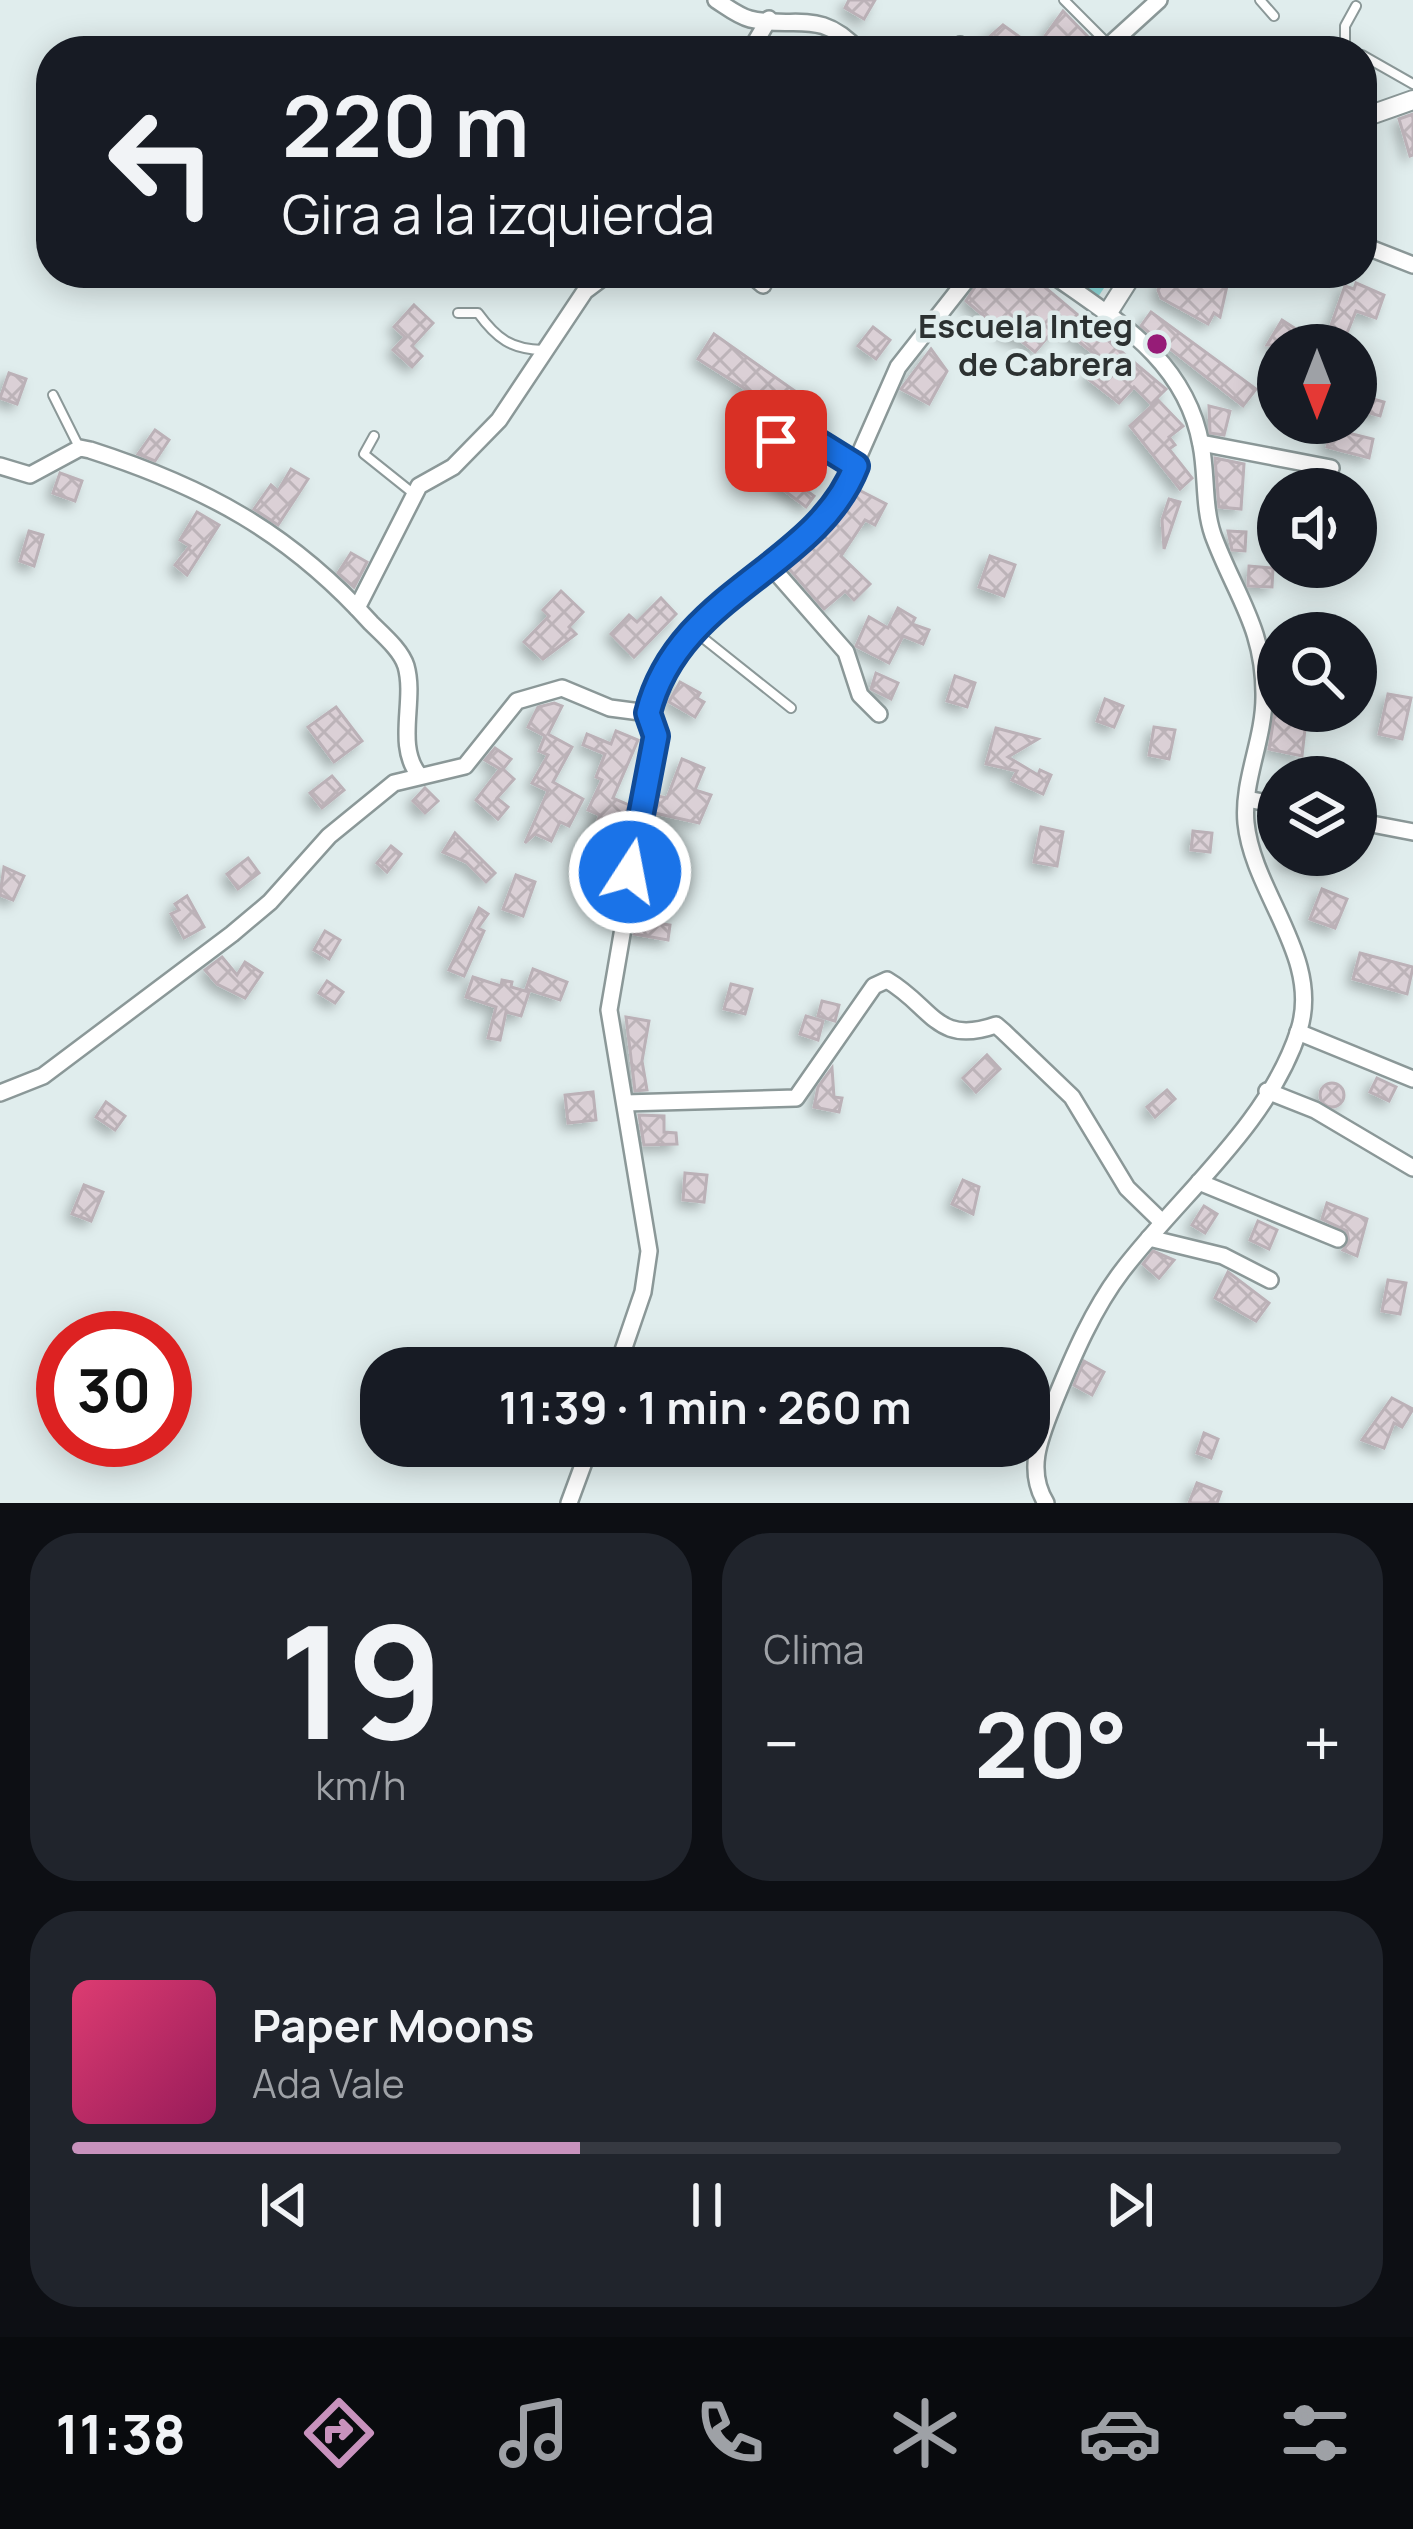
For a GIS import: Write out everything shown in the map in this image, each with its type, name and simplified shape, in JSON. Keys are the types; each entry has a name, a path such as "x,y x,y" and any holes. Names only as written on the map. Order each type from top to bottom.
{"street":[{"path":"716,0 754,21 805,20 841,36"},
{"path":"1118,36 1160,0"},
{"path":"759,36 769,19"},
{"path":"1377,113 1413,100"},
{"path":"1377,251 1413,265"},
{"path":"358,608 419,486 453,467 500,420 590,288"},
{"path":"624,1347 643,1292 650,1251 609,1010 656,736 648,713 692,629 839,501 898,367 961,288"},
{"path":"1046,1503 1034,1466 1046,1423 1093,1318 1149,1238 1199,1182 1268,1091 1298,1033 1302,977 1256,865 1246,799 1261,745 1263,659 1245,596 1222,557 1208,516 1201,443 1188,393 1175,375 1107,314 1071,288"},
{"path":"1107,314 1123,288"},
{"path":"1201,443 1331,468"},
{"path":"0,466 31,475 80,448 182,481 242,512 358,608 406,666 408,756 418,775"},
{"path":"768,563 846,652 860,695 879,714"},
{"path":"0,1093 43,1076 232,934 270,902 328,836 394,783 465,766 517,700 562,688 610,708 648,713"},
{"path":"1246,799 1257,801"},
{"path":"1377,824 1413,832"},
{"path":"625,1103 796,1098 874,986 887,980 946,1030 972,1035 992,1025 1003,1030 1072,1097 1127,1188 1162,1222"},
{"path":"1298,1033 1413,1078"},
{"path":"1268,1091 1315,1110 1413,1168"},
{"path":"1199,1182 1338,1239"},
{"path":"1149,1238 1223,1256 1270,1280"},
{"path":"569,1503 582,1467"}],"lane":[{"path":"1064,0 1095,36"},
{"path":"1260,0 1274,16"},
{"path":"1346,36 1356,6"},
{"path":"1377,64 1413,84"},
{"path":"458,313 478,313 496,338 520,349 548,350"},
{"path":"53,394 80,448"},
{"path":"742,420 776,441 811,438 856,466"},
{"path":"374,436 364,454 415,495"},
{"path":"692,629 791,708"}],"building":[{"path":"849,0 875,0 864,19 845,8"},
{"path":"1063,11 1087,36 1045,36"},
{"path":"1003,25 1018,36 990,36"},
{"path":"1413,114 1413,155 1410,156 1399,119"},
{"path":"974,288 1046,288 1166,389 1151,404 1134,387 1119,403 1087,378 1102,360 1058,325 1035,352 1015,336 1011,339 966,301"},
{"path":"1227,288 1220,317 1214,313 1208,324 1161,298 1158,290"},
{"path":"1344,288 1384,295 1376,318 1356,311 1351,324 1331,324"},
{"path":"414,305 433,323 412,346 422,356 412,367 393,350 405,337 394,327"},
{"path":"1151,312 1256,389 1243,406 1141,326"},
{"path":"873,327 890,340 876,359 858,346"},
{"path":"714,334 799,394 778,428 738,403 747,390 698,359"},
{"path":"931,349 947,371 929,404 901,389"},
{"path":"9,373 26,379 17,404 0,398"},
{"path":"1158,400 1183,426 1169,437 1175,445 1169,449 1192,478 1180,489 1130,426"},
{"path":"1209,406 1230,411 1224,435 1210,433"},
{"path":"155,430 169,440 155,461 138,454"},
{"path":"1328,444 1372,444 1369,458"},
{"path":"796,452 814,465 799,485 814,496 806,507 773,482"},
{"path":"1215,458 1244,464 1241,509 1219,507"},
{"path":"291,469 308,479 278,525 254,509 271,485 278,491"},
{"path":"60,473 82,481 75,501 53,493"},
{"path":"857,489 886,504 875,525 865,520 841,556 870,584 854,600 845,591 824,609 785,564 847,510"},
{"path":"1169,499 1180,502 1164,549 1162,520"},
{"path":"197,512 219,525 187,575 175,565 190,546 180,540"},
{"path":"29,531 43,535 34,566 20,561"},
{"path":"1228,531 1246,532 1245,551 1232,550"},
{"path":"351,553 367,562 354,587 338,573"},
{"path":"990,556 1015,565 1004,596 979,587"},
{"path":"1249,566 1257,567 1257,586 1248,586"},
{"path":"561,591 583,612 569,627 576,634 543,659 524,642 549,616 543,610"},
{"path":"661,598 676,614 634,657 611,634 629,615 637,622"},
{"path":"898,608 915,618 912,624 929,630 923,644 903,636 889,663 856,646 869,617 888,628"},
{"path":"876,673 898,683 891,699 871,689"},
{"path":"955,676 975,683 967,707 947,701"},
{"path":"680,682 700,693 697,698 704,702 695,717 669,702"},
{"path":"1388,694 1411,698 1402,739 1379,734"},
{"path":"1105,699 1123,706 1114,727 1097,721"},
{"path":"562,706 548,734 572,747 553,782 583,799 569,826 560,822 551,841 535,834 525,843 548,791 532,783 548,755 539,751 545,736 528,727 538,707"},
{"path":"336,707 362,741 334,762 308,727"},
{"path":"1154,727 1175,730 1169,759 1149,755"},
{"path":"996,728 1038,739 1008,757 1038,775 1040,770 1051,775 1043,794 1012,780 1017,771 986,764"},
{"path":"616,731 638,740 613,798 629,805 605,868 582,860 600,815 588,810 602,780 596,777 605,754 583,745 587,734 611,744"},
{"path":"1272,732 1305,732 1302,756 1269,749"},
{"path":"495,748 511,759 503,769 514,779 497,798 508,807 498,819 476,800 500,769 485,760"},
{"path":"682,759 704,768 695,790 711,795 699,823 655,813 658,796 667,798"},
{"path":"332,776 344,790 322,808 310,793"},
{"path":"425,788 438,801 425,813 413,801"},
{"path":"1041,827 1063,832 1057,866 1034,862"},
{"path":"1193,831 1212,833 1210,852 1191,850"},
{"path":"455,833 495,873 486,882 466,862 443,852"},
{"path":"391,846 401,854 387,872 377,863"},
{"path":"248,858 259,873 238,889 227,874"},
{"path":"647,860 659,863 655,881 670,885 662,924 670,925 668,940 634,934"},
{"path":"4,867 24,876 13,900 0,895"},
{"path":"516,875 535,882 523,916 503,909"},
{"path":"1322,889 1347,899 1335,928 1310,919"},
{"path":"187,896 204,927 184,938 171,914 179,910 175,904"},
{"path":"479,908 488,914 478,928 484,931 464,976 449,970"},
{"path":"325,931 340,940 329,959 314,950"},
{"path":"1360,953 1413,967 1407,994 1353,979"},
{"path":"222,957 237,975 245,962 262,973 245,998 217,984 205,970"},
{"path":"533,969 567,982 560,1000 526,989"},
{"path":"473,977 501,986 502,980 512,982 511,987 529,992 521,1016 506,1012 500,1040 488,1038 496,1007 466,997"},
{"path":"327,981 343,992 335,1003 319,993"},
{"path":"731,984 752,989 745,1014 724,1009"},
{"path":"822,1001 839,1005 835,1021 818,1016"},
{"path":"806,1016 823,1021 818,1040 800,1034"},
{"path":"626,1017 649,1021 642,1061 647,1090 635,1091"},
{"path":"987,1055 1000,1069 976,1092 963,1078"},
{"path":"832,1068 834,1097 842,1098 839,1112 814,1107 818,1087"},
{"path":"1377,1078 1396,1087 1389,1101 1370,1092"},
{"path":"1332,1083 1344,1095 1332,1107 1320,1095"},
{"path":"1167,1090 1175,1099 1155,1117 1147,1107"},
{"path":"593,1092 596,1120 568,1123 565,1095"},
{"path":"106,1102 125,1116 115,1130 96,1117"},
{"path":"639,1115 664,1116 664,1132 676,1133 677,1144 644,1145"},
{"path":"685,1173 707,1175 704,1202 683,1200"},
{"path":"963,1180 979,1187 973,1214 952,1204"},
{"path":"84,1185 103,1192 91,1221 72,1214"},
{"path":"1327,1203 1367,1219 1357,1256 1343,1250 1349,1242 1347,1231 1322,1219"},
{"path":"1204,1206 1217,1214 1205,1233 1192,1225"},
{"path":"1258,1221 1277,1230 1269,1249 1250,1240"},
{"path":"1153,1251 1174,1260 1159,1278 1143,1264"},
{"path":"1228,1272 1269,1303 1256,1321 1215,1298"},
{"path":"1388,1280 1406,1283 1400,1314 1382,1311"},
{"path":"1084,1361 1104,1372 1092,1395 1074,1385"},
{"path":"1392,1398 1413,1409 1402,1427 1394,1423 1384,1448 1362,1440"},
{"path":"1204,1433 1218,1439 1211,1458 1197,1453"},
{"path":"1197,1483 1221,1492 1217,1503 1189,1503"}],"place":[{"name":"Escuela Integ de Cabrera","path":"1157,344"}],"route":[{"path":"630,872 656,736 648,713 680,647 705,615 816,525 839,501 856,466 811,438 776,441"}]}
